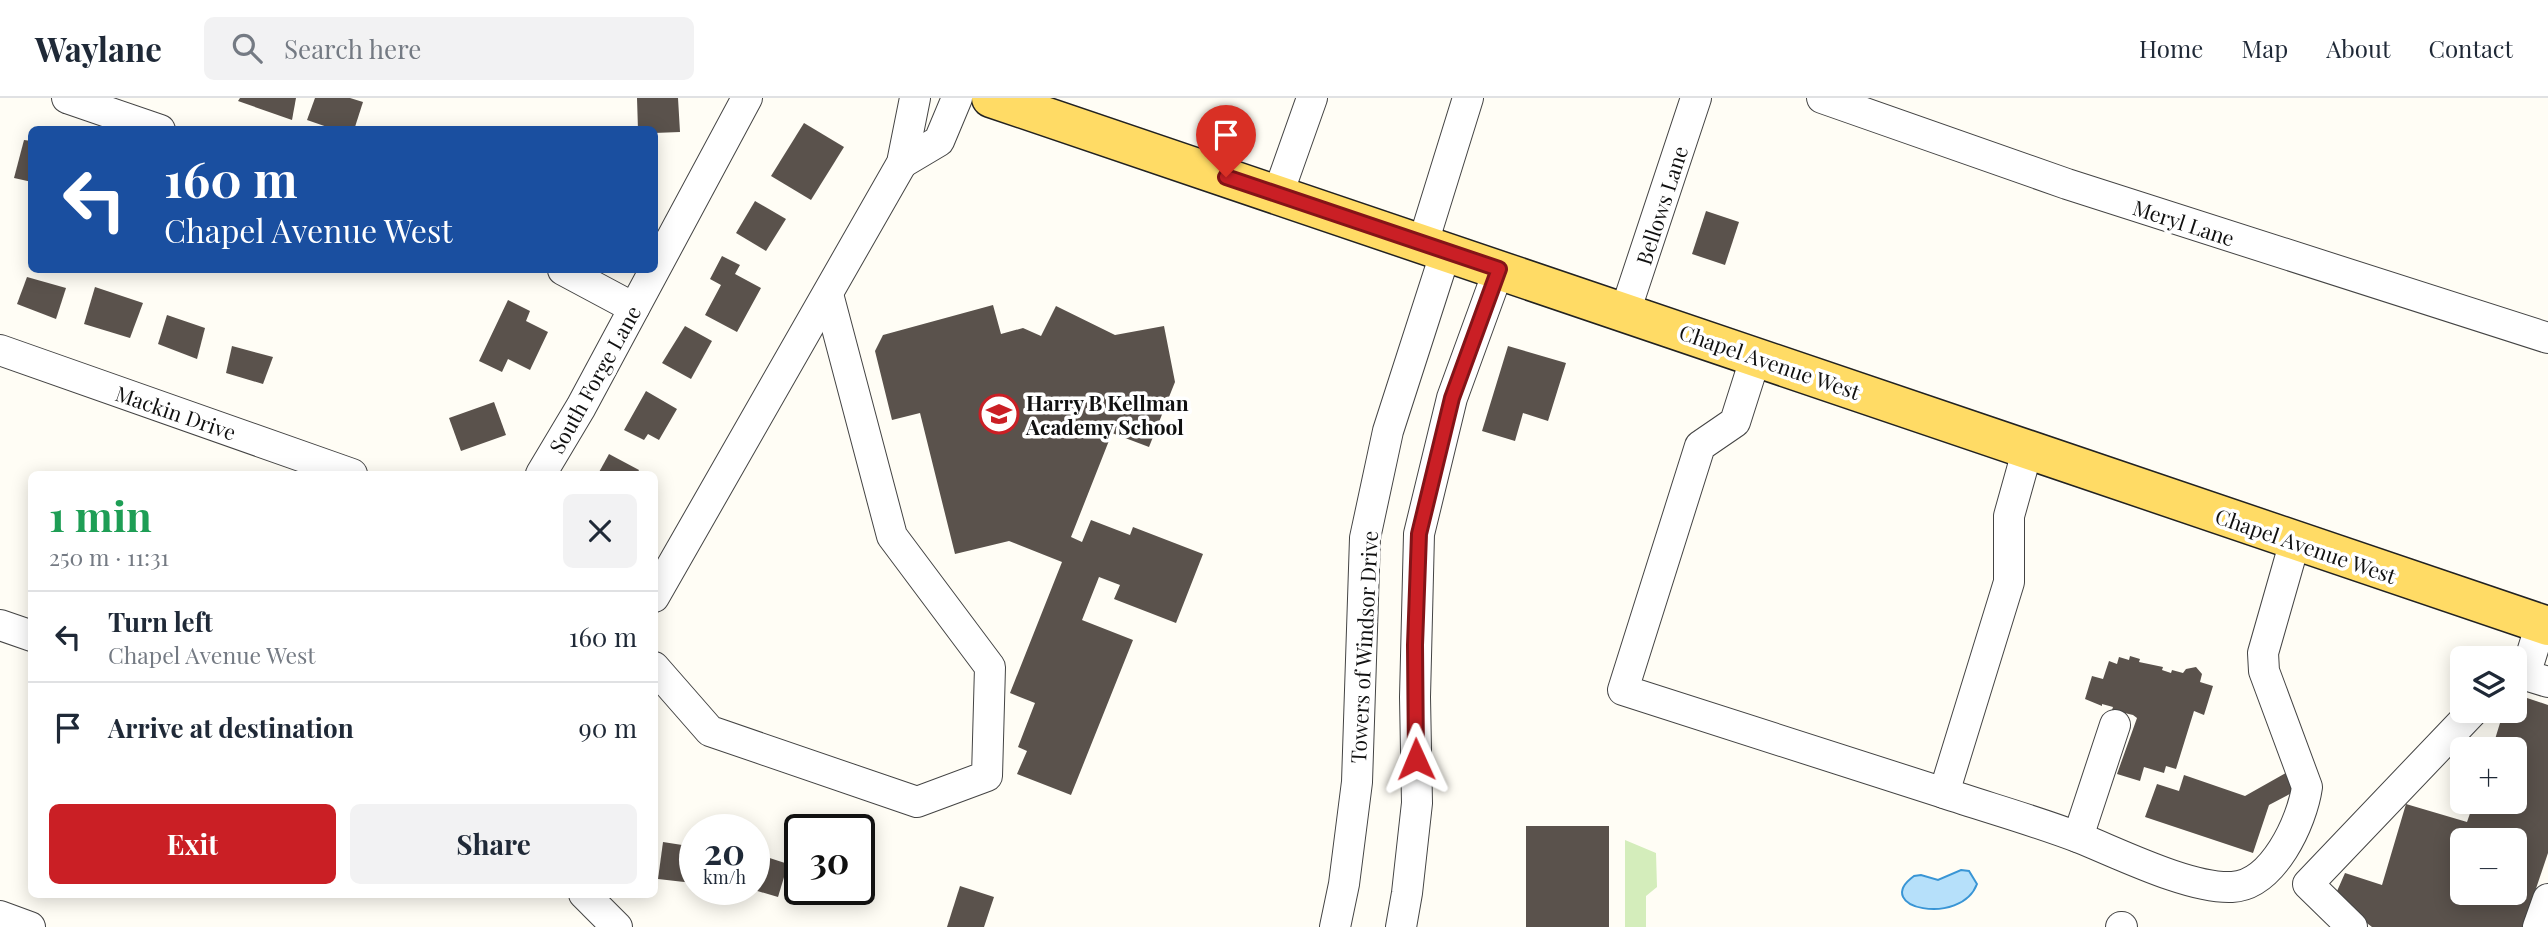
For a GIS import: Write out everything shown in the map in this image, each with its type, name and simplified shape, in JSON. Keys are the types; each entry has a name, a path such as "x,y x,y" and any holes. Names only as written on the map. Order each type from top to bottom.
{"main road":[{"name":"Chapel Avenue West","path":"991,98 2544,625"}],"street":[{"path":"67,98 148,126"},
{"name":"South Forge Lane","path":"658,263 747,98"},
{"path":"658,590 902,163 915,98"},
{"path":"902,163 939,141 957,98"},
{"path":"1278,194 1312,98"},
{"name":"Bellows Lane","path":"1625,312 1696,98"},
{"name":"Meryl Lane","path":"1822,98 2067,184 2548,338"},
{"name":"Towers of Windsor Drive","path":"1335,927 1357,782 1365,538 1388,431 1434,247 1465,99"},
{"path":"1401,927 1408,893 1417,803 1415,684 1419,534 1452,398 1499,269"},
{"path":"569,273 634,308"},
{"name":"South Forge Lane","path":"543,471 653,273"},
{"path":"658,672 710,731 917,802 987,776 990,667 892,536 828,294"},
{"name":"Mackin Drive","path":"0,350 343,471"},
{"path":"1756,356 1735,422 1700,446 1623,690 2078,837 2143,865 2201,883 2233,887 2252,880 2272,867 2304,807 2307,787 2264,671 2263,653 2295,541"},
{"path":"1944,793 2009,582 2009,516 2028,448"},
{"path":"0,625 28,635"},
{"path":"2529,678 2544,625"},
{"path":"2353,927 2308,884 2462,723"},
{"path":"2078,837 2115,725"},
{"path":"588,898 617,927"},
{"path":"2539,927 2548,899"},
{"path":"0,916 30,927"}],"green space":[{"path":"1625,840 1656,853 1657,887 1646,896 1646,927 1625,927"}],"water":[{"path":"1961,870 1969,871 1977,884 1968,897 1954,905 1938,909 1923,908 1910,904 1903,897 1903,887 1914,876 1921,875 1938,880"}],"building":[{"path":"240,98 296,98 292,120 238,101"},
{"path":"315,98 350,98 363,102 355,126 324,126 307,120"},
{"path":"637,98 678,98 680,132 658,133 658,126 638,126"},
{"path":"804,123 844,147 811,200 771,176"},
{"path":"24,140 28,140 28,181 14,178"},
{"path":"755,201 786,219 766,251 736,233"},
{"path":"1706,211 1739,222 1725,265 1692,254"},
{"path":"722,256 740,265 735,274 761,288 737,332 705,315 721,285 710,279"},
{"path":"27,277 66,288 56,319 17,304"},
{"path":"95,287 143,303 130,338 84,324"},
{"path":"508,300 530,311 526,321 548,332 530,370 508,359 502,372 479,361"},
{"path":"993,305 1001,334 1023,328 1041,336 1056,306 1115,335 1164,326 1175,382 1149,447 1112,433 1071,537 1082,542 1091,520 1130,535 1133,527 1203,554 1176,623 1114,599 1120,585 1099,577 1082,620 1133,640 1071,795 1017,774 1027,751 1018,747 1035,703 1010,693 1062,562 1009,541 955,554 920,413 892,420 875,351 883,335"},
{"path":"167,315 205,328 197,359 158,344"},
{"path":"685,326 712,341 691,379 662,363"},
{"path":"232,346 273,357 263,384 226,373"},
{"path":"1508,346 1566,363 1548,421 1523,413 1515,441 1482,431"},
{"path":"646,391 677,409 659,440 648,434 644,440 624,430"},
{"path":"494,402 506,435 461,451 449,418"},
{"path":"609,454 639,470 638,471 600,471"},
{"path":"2130,656 2140,659 2139,662 2163,667 2162,670 2171,673 2172,670 2183,673 2186,669 2196,667 2202,674 2200,682 2213,686 2204,715 2194,711 2176,769 2166,766 2164,773 2144,767 2140,781 2117,774 2137,718 2085,699 2092,676 2103,679 2109,661 2117,664 2119,657 2129,660"},
{"path":"2527,698 2548,705 2548,853 2523,927 2372,927 2334,898 2345,873 2382,885 2406,804 2467,822 2470,814 2527,814 2527,737 2496,737 2500,723 2527,723"},
{"path":"2291,770 2301,788 2269,805 2253,853 2145,817 2157,784 2179,791 2184,775 2245,796"},
{"path":"1526,826 1609,826 1609,927 1526,927"},
{"path":"663,842 679,844 679,881 658,879"},
{"path":"770,858 784,863 784,877 778,897 770,895"},
{"path":"960,886 994,897 984,927 947,927"}],"place":[{"name":"Harry B Kellman Academy School","path":"999,414"}],"route":[{"path":"1226,177 1499,269 1452,398 1419,534 1415,645 1416,759"}]}
